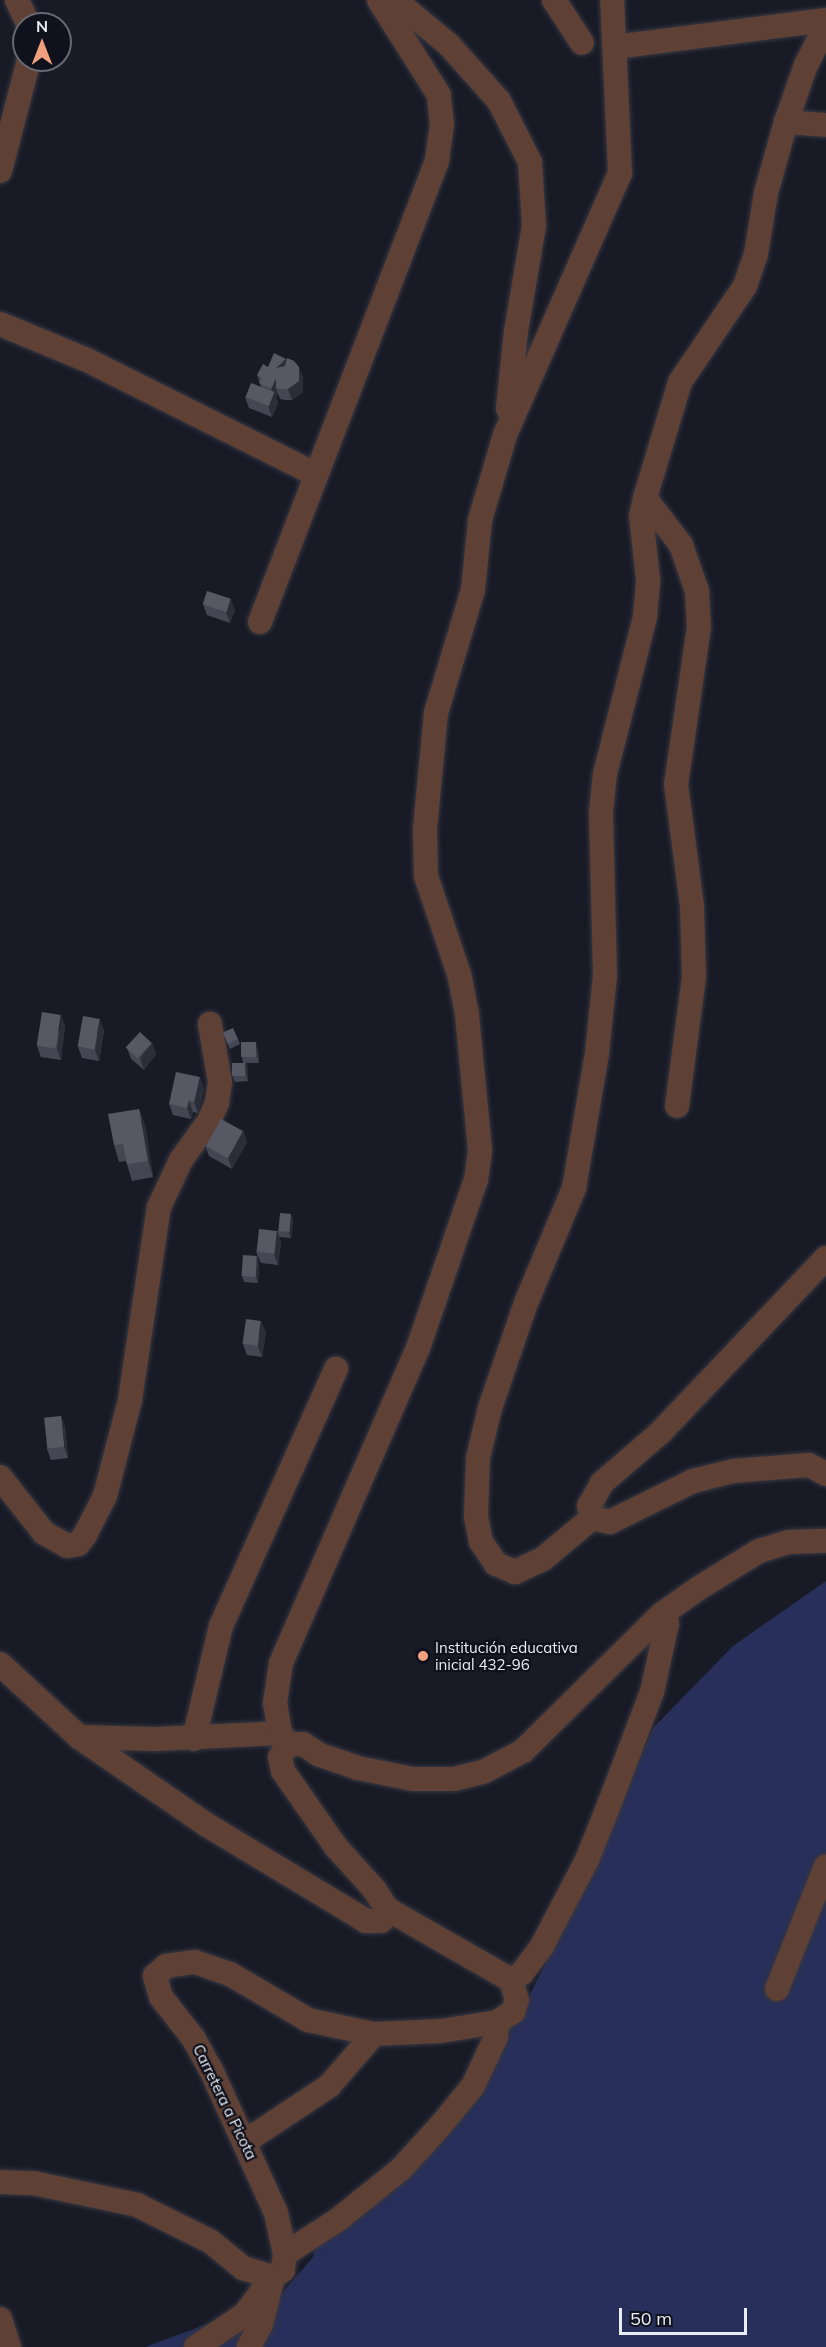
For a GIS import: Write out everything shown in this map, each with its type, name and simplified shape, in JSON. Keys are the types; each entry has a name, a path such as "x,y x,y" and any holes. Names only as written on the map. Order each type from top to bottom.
{"street":[{"path":"260,622 437,160 442,125 439,95 379,0"},
{"path":"395,0 448,45 499,101 530,162 534,225 516,331 505,435"},
{"path":"554,0 582,43"},
{"path":"196,2347 244,2315 273,2277 283,2270 285,2254 339,2219 401,2169 473,2086 496,2037 497,2022 513,2012 517,2000 511,1980 387,1909 283,1771 280,1757 284,1739 275,1703 281,1663 418,1348 476,1180 480,1150 467,1014 460,977 426,876 425,828 436,712 467,613 480,520 505,435 620,173 612,0"},
{"path":"615,47 826,20"},
{"path":"592,1518 543,1559 515,1572 496,1564 481,1542 476,1516 478,1458 519,1322 574,1188 597,1053 604,976 601,812 605,774 645,617 648,579 641,516 645,498 680,382 745,286 786,122 806,65 826,26"},
{"path":"0,171 26,72"},
{"path":"786,122 826,125"},
{"path":"0,324 87,360 315,474"},
{"path":"645,498 681,546 697,591 699,627 676,784 692,906 694,977 677,1106"},
{"path":"0,1477 44,1533 67,1545 78,1544 105,1496 130,1400 159,1207 181,1160 209,1121 217,1103 220,1082 210,1024"},
{"path":"592,1518 589,1506 602,1483 662,1431 826,1258"},
{"path":"194,1738 221,1626 336,1369"},
{"path":"592,1518 610,1522 693,1481 733,1471 809,1465 826,1474"},
{"path":"79,1737 284,1739 303,1744 320,1755 358,1768 413,1779 454,1779 483,1772 523,1751 662,1614 759,1551 788,1542 826,1541"},
{"path":"511,1980 522,1973 542,1946 596,1838 652,1692 667,1624 662,1614"},
{"path":"0,1664 79,1737 207,1825 366,1920 381,1921 387,1909"},
{"path":"777,1989 826,1866"},
{"name":"Carretera a Picota","path":"285,2254 276,2213 246,2141 194,2039 161,1997 155,1976 166,1966 195,1962 230,1974 308,2020 374,2034 441,2031 497,2022"},
{"path":"246,2141 333,2082 374,2034"},
{"path":"0,2182 33,2183 137,2205 194,2231 243,2268 273,2277"},
{"path":"249,2347 261,2324 273,2277"},
{"path":"0,2319 9,2347"}],"shaded area":[{"path":"826,1581 826,2347 145,2347 232,2315 270,2307 313,2257 318,2231 394,2167 521,2012 592,1871 653,1728 733,1646"}],"building":[{"path":"274,353 286,359 276,368 285,366 287,358 299,367 299,381 288,389 276,388 276,378 271,389 259,383 262,378 257,375 263,364 268,367"},
{"path":"251,383 274,392 269,406 246,397"},
{"path":"207,591 231,599 226,612 203,604"},
{"path":"42,1012 61,1015 55,1049 37,1046"},
{"path":"83,1016 100,1019 94,1049 78,1047"},
{"path":"233,1028 238,1039 228,1043 223,1032"},
{"path":"140,1032 152,1043 137,1058 126,1047"},
{"path":"241,1042 256,1042 256,1057 241,1057"},
{"path":"232,1063 245,1063 245,1076 232,1076"},
{"path":"176,1072 200,1077 194,1102 189,1100 187,1108 169,1104"},
{"path":"139,1109 148,1161 127,1164 123,1144 114,1145 108,1114"},
{"path":"221,1119 243,1131 228,1158 206,1146"},
{"path":"280,1213 291,1214 289,1232 278,1231"},
{"path":"259,1229 277,1231 274,1254 257,1252"},
{"path":"243,1255 257,1256 256,1277 242,1276"},
{"path":"246,1319 261,1321 257,1346 243,1344"},
{"path":"61,1416 64,1447 47,1449 44,1418"}],"place":[{"name":"Institución educativa inicial 432-96","path":"423,1656"}]}
